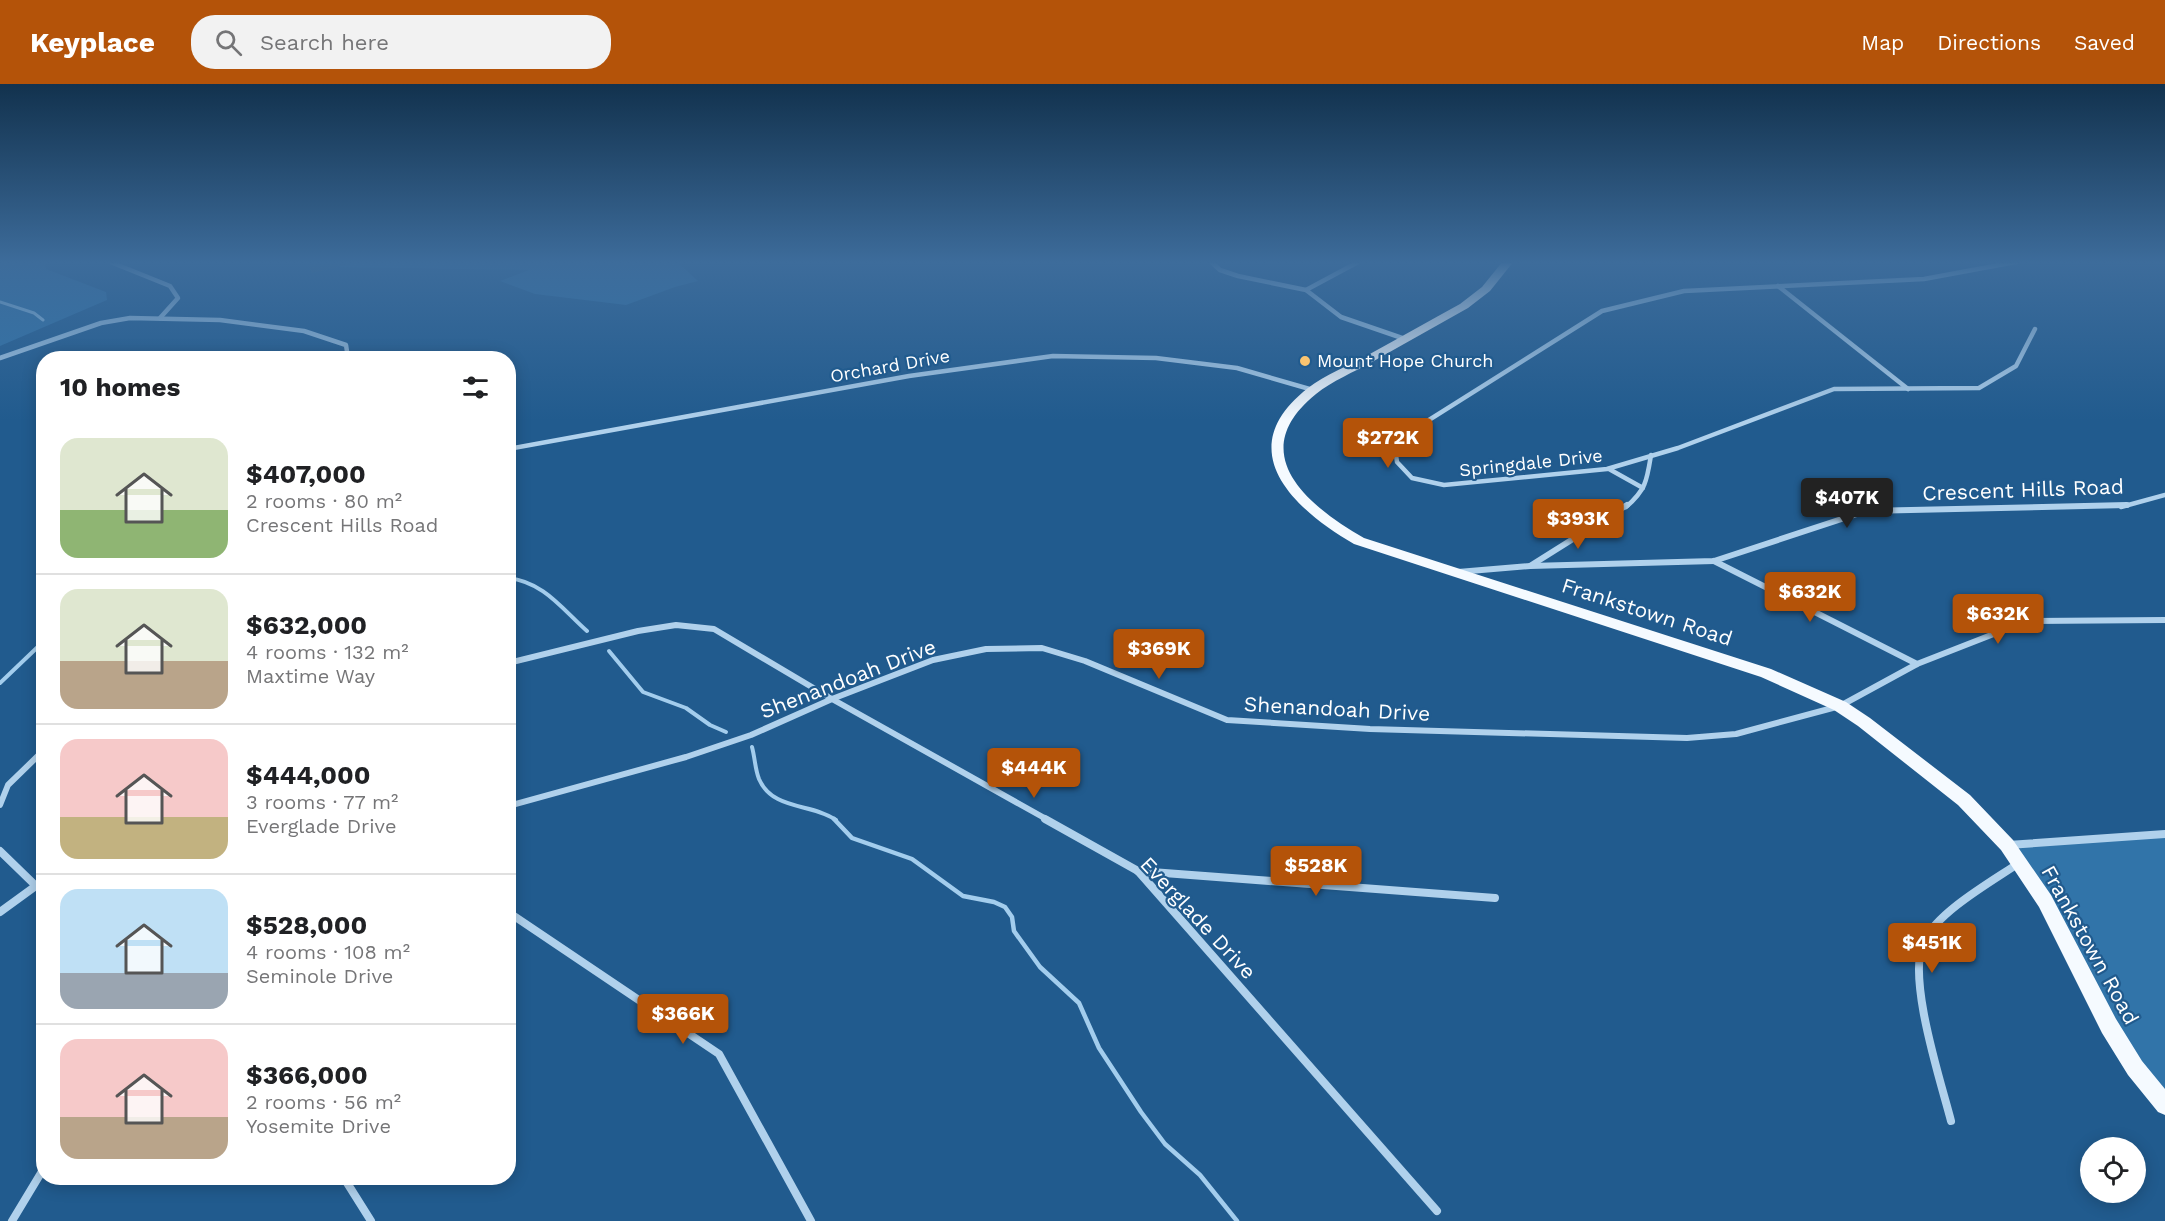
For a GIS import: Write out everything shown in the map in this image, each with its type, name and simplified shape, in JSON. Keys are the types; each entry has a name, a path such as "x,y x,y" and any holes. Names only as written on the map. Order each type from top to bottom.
{"main road":[{"name":"Frankstown Road","path":"1448,314 1313,390 1286,415 1280,426 1276,445 1281,472 1295,494 1316,515 1359,541 1766,673 1840,706 1872,727 1964,800 2007,845 2045,901 2109,1026 2134,1068 2165,1105"}],"street":[{"path":"160,318 163,314"},
{"path":"1337,314 1405,339"},
{"name":"Springdale Drive","path":"1597,314 1394,442 1397,462 1412,478 1444,485 1609,469 1678,448 1834,389 1979,388 2016,366 2035,329"},
{"path":"1814,314 1908,389"},
{"path":"0,358 101,323 130,318 219,320 304,331 346,345 347,351"},
{"name":"Orchard Drive","path":"516,448 898,378 986,363 1053,356 1156,358 1237,368 1313,390"},
{"path":"1530,566 1622,510 1637,497 1646,483 1651,455"},
{"path":"1609,469 1643,488"},
{"name":"Crescent Hills Road","path":"1452,572 1530,566 1713,561 1866,511 2121,507 2165,495"},
{"path":"1713,561 1917,664"},
{"name":"Shenandoah Drive","path":"516,804 686,758 751,735 832,699 933,660 986,649 1042,648 1085,661 1227,720 1370,729 1687,738 1736,734 1840,706 1917,664 2027,621 2165,620"},
{"name":"Everglade Drive","path":"516,661 638,631 676,625 714,629 832,699 1138,872 1437,1210"},
{"path":"0,805 8,785 36,758"},
{"path":"2007,845 2165,834"},
{"path":"0,851 35,885 0,912"},
{"path":"1951,1121 1928,1027 1918,959 1924,940 1954,906 2020,862"},
{"path":"1138,872 1495,898"},
{"path":"516,917 719,1054 811,1221"},
{"path":"12,1221 36,1181"},
{"path":"348,1185 371,1221"}],"shaded area":[{"path":"0,314 74,314 0,346"},
{"path":"2165,834 2165,1105 2007,845"}],"waterway":[{"path":"35,314 43,320"},
{"path":"516,580 532,585 552,598 587,631"},
{"path":"0,683 36,649"},
{"path":"609,651 643,692 686,708 710,725 726,732"},
{"path":"752,747 759,779 774,797 834,819"},
{"path":"834,819 852,838 912,859 963,896 994,902 1005,907 1012,917 1014,931 1040,967 1079,1003 1099,1048 1141,1112 1165,1144 1200,1175 1237,1221"}],"place":[{"name":"Mount Hope Church","path":"1305,361"}]}
